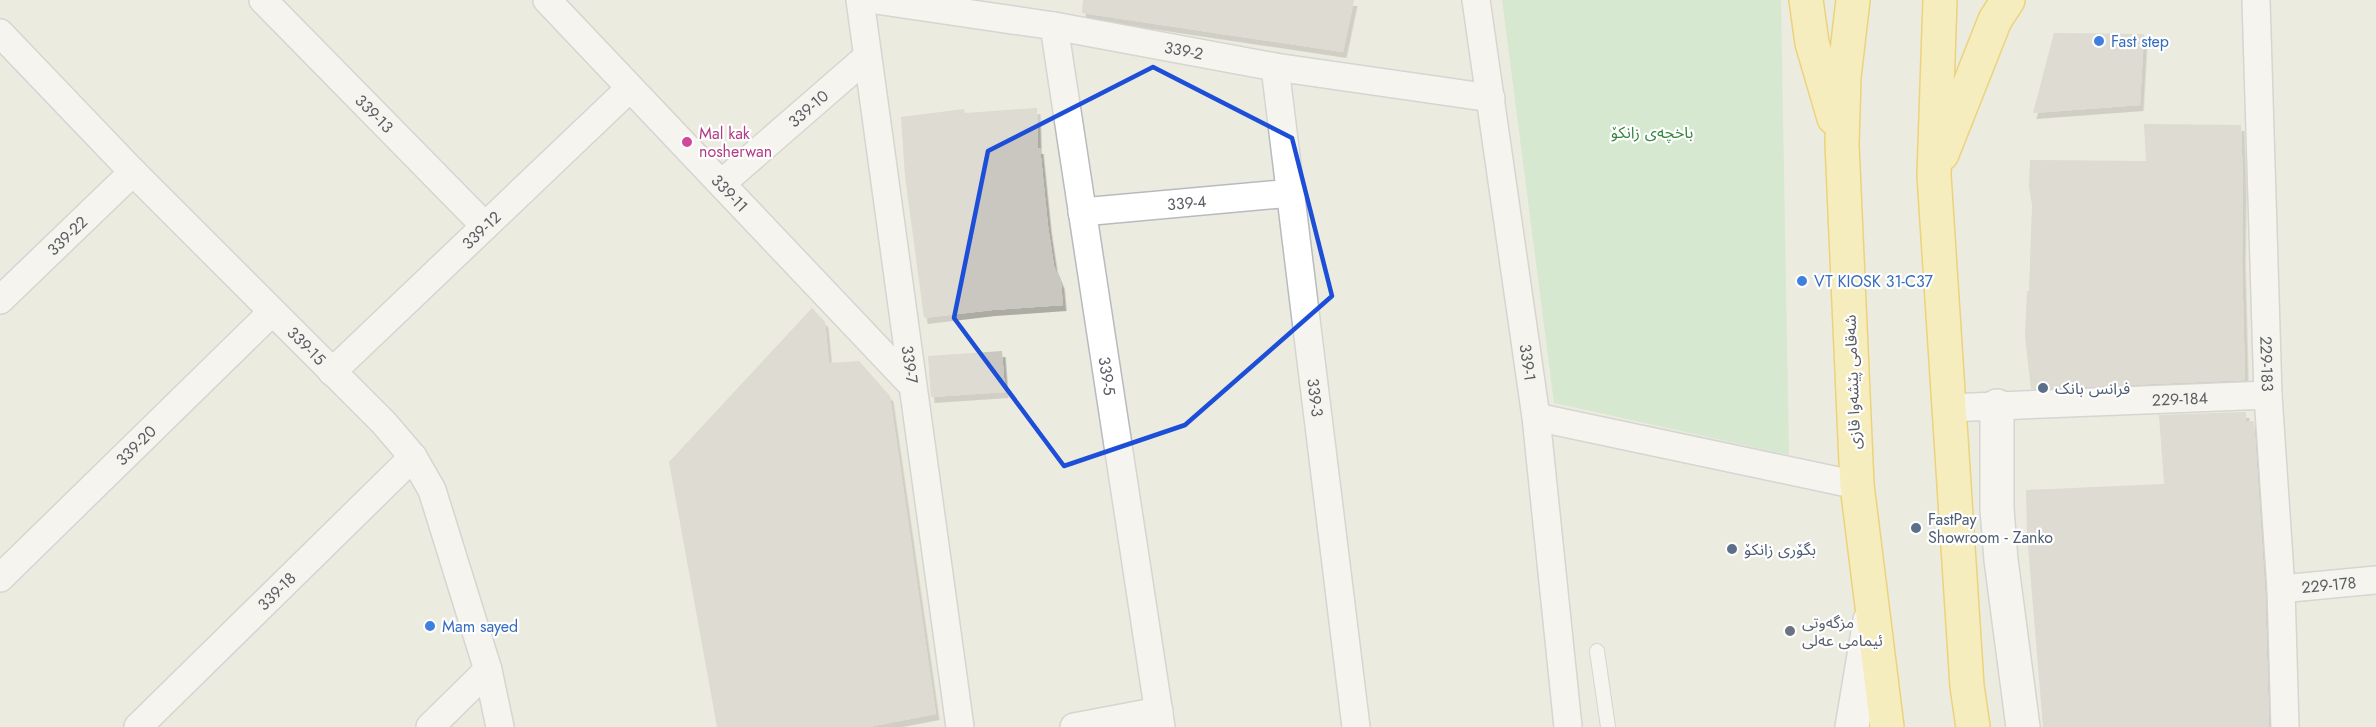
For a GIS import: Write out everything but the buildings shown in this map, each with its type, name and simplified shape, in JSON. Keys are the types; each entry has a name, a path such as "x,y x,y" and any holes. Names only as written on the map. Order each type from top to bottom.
{"highway":[{"path":"1806,0 1812,43 1842,144"},
{"name":"شەقامی پێشەوا قازی","path":"1853,0 1844,77 1842,144 1857,485 1887,727"},
{"path":"1940,0 1934,175 1967,686 1973,727"},
{"path":"1934,175 1995,20 2008,0"}],"street":[{"name":"339-13","path":"263,0 485,226"},
{"name":"339-11","path":"548,0 912,385"},
{"name":"339-7","path":"860,0 960,727"},
{"name":"339-2","path":"876,0 1054,26 1275,67 1491,98"},
{"name":"339-1","path":"1476,0 1536,417 1568,727"},
{"name":"229-183","path":"2256,0 2268,395 2281,589 2285,727"},
{"name":"339-5","path":"1054,26 1160,719"},
{"name":"339-15","path":"0,33 132,172 384,423 413,457 432,490 488,670 500,727"},
{"name":"339-10","path":"722,183 867,57"},
{"name":"339-3","path":"1275,67 1356,727"},
{"name":"339-12","path":"332,372 630,88"},
{"name":"339-22","path":"0,300 132,172"},
{"name":"339-4","path":"1083,212 1292,193"},
{"name":"339-20","path":"0,578 272,312"},
{"name":"229-184","path":"1948,408 2268,395"},
{"path":"1997,406 1997,509 2001,560 2023,727"},
{"path":"1536,417 1857,485"},
{"name":"339-18","path":"138,727 413,457"},
{"name":"229-178","path":"2281,589 2376,580"},
{"path":"1852,727 1872,606"},
{"path":"430,727 488,670"},
{"path":"1074,727 1160,719"}],"lane":[{"path":"1597,651 1608,727"}],"highlighted area":[{"path":"1153,67 1292,138 1332,296 1185,425 1064,466 954,318 988,151"}],"green space":[{"name":"باخچەی زانکۆ","path":"1502,0 1781,0 1789,455 1554,403"}],"place":[{"name":"Fast step","path":"2099,41"},
{"name":"Mal kak nosherwan","path":"687,142"},
{"name":"VT KIOSK 31-C37","path":"1802,281"},
{"name":"فرانس بانک","path":"2043,388"},
{"name":"FastPay Showroom - Zanko","path":"1916,528"},
{"name":"بگۆری زانكۆ","path":"1732,549"},
{"name":"Mam sayed","path":"430,626"},
{"name":"مزگەوتی ئیمامی عەلی","path":"1790,631"}]}
